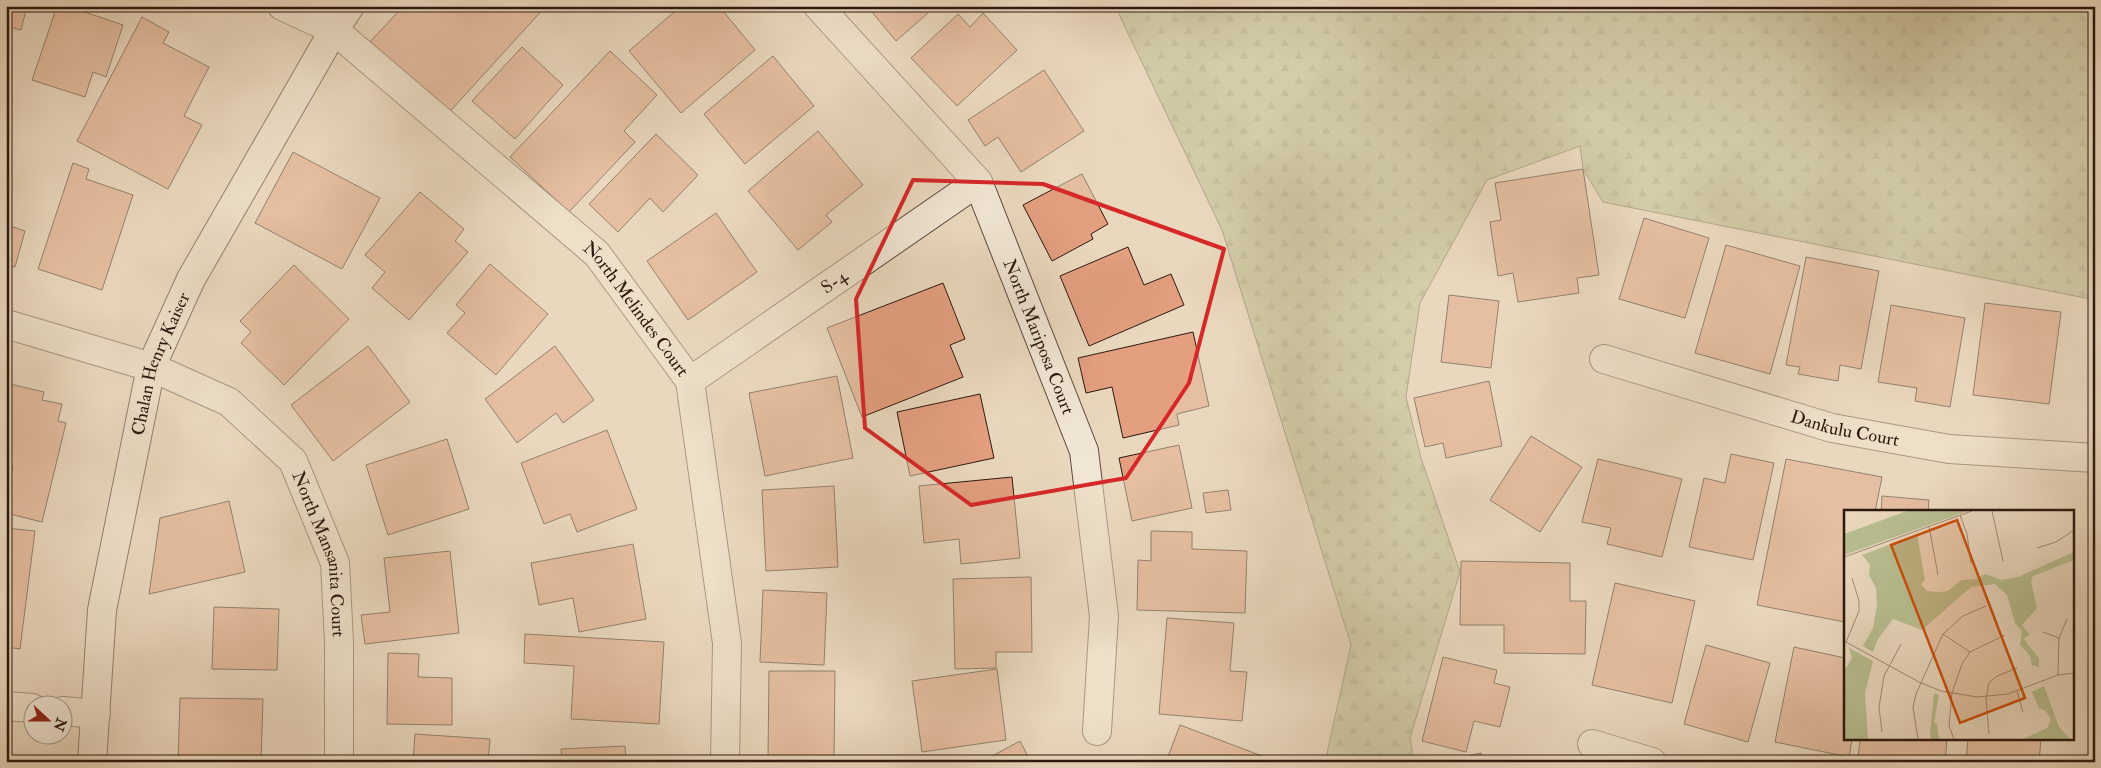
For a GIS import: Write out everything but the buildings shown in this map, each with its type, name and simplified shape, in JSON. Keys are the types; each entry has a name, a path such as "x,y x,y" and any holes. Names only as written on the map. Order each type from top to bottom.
{"street":[{"name":"North Melindes Court","path":"282,6 334,30 597,254 690,381 727,643 725,762"},
{"name":"Chalan Henry Kaiser","path":"92,762 102,610 152,367 190,279 334,30 350,6"},
{"name":"North Mariposa Court","path":"818,6 978,182 1084,451 1104,616 1097,731"},
{"name":"S-4","path":"690,381 978,182"},
{"name":"North Mansanita Court","path":"6,324 152,367 229,402 293,461 335,563 339,642 340,762"},
{"name":"Dankulu Court","path":"1604,359 1832,428 1950,449 2095,458"},
{"path":"6,706 22,707"},
{"path":"72,712 96,714"},
{"path":"1592,744 1652,762"}],"highlighted area":[{"path":"913,180 1043,184 1224,249 1189,383 1126,478 971,505 865,428 856,299"}],"green space":[{"path":"1115,6 2095,6 2095,300 1603,202 1583,169 1580,146 1487,180 1420,303 1406,397 1421,458 1460,572 1410,738 1414,762 1325,762 1351,645 1222,230"}]}
